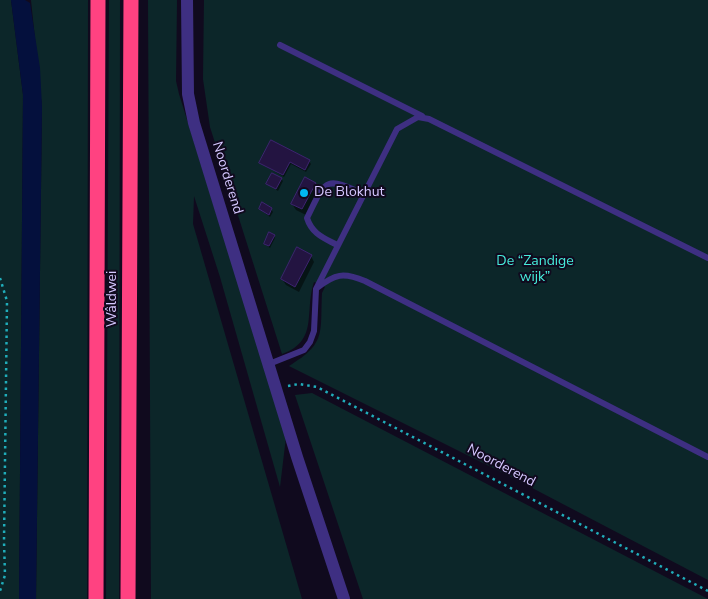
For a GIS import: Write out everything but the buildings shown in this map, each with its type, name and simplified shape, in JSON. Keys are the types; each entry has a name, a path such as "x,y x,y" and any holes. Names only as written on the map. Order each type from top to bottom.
{"highway":[{"name":"Wâldwei","path":"96,599 98,0"},
{"name":"Wâldwei","path":"128,599 131,0"}],"street":[{"name":"Noorderend","path":"187,0 188,94 194,123 297,457 344,599"}],"lane":[{"path":"280,45 708,258"},
{"path":"269,364 304,350 310,342 314,331 316,289 397,129 409,120 418,117 429,119"},
{"path":"337,245 310,228 307,218 315,202 323,187 332,182 343,184 364,194"},
{"path":"316,289 331,277 349,275 365,281 708,457"}],"path":[{"path":"0,278 7,301 5,575 0,591"},
{"name":"Noorderend","path":"277,389 299,384 317,386 708,590"}],"green space":[{"path":"0,0 11,0 23,95 19,599 0,599"},
{"path":"31,0 88,0 87,599 36,599 42,107"},
{"path":"109,0 120,0 119,599 106,599"},
{"path":"148,0 177,0 176,81 286,437 280,487 220,277 194,196 193,224 302,599 151,599"},
{"name":"De “Zandige wijk”","path":"204,0 708,0 708,580 517,480 289,366 310,351 316,343 321,328 322,293 325,287 314,282 306,333 294,348 282,354 210,127 203,79"},
{"path":"312,393 708,599 363,599 295,395"}],"shaded area":[{"path":"11,0 25,0 30,3 40,68 42,107 36,599 19,599 23,95"}],"place":[{"name":"De Blokhut","path":"304,193"}]}
